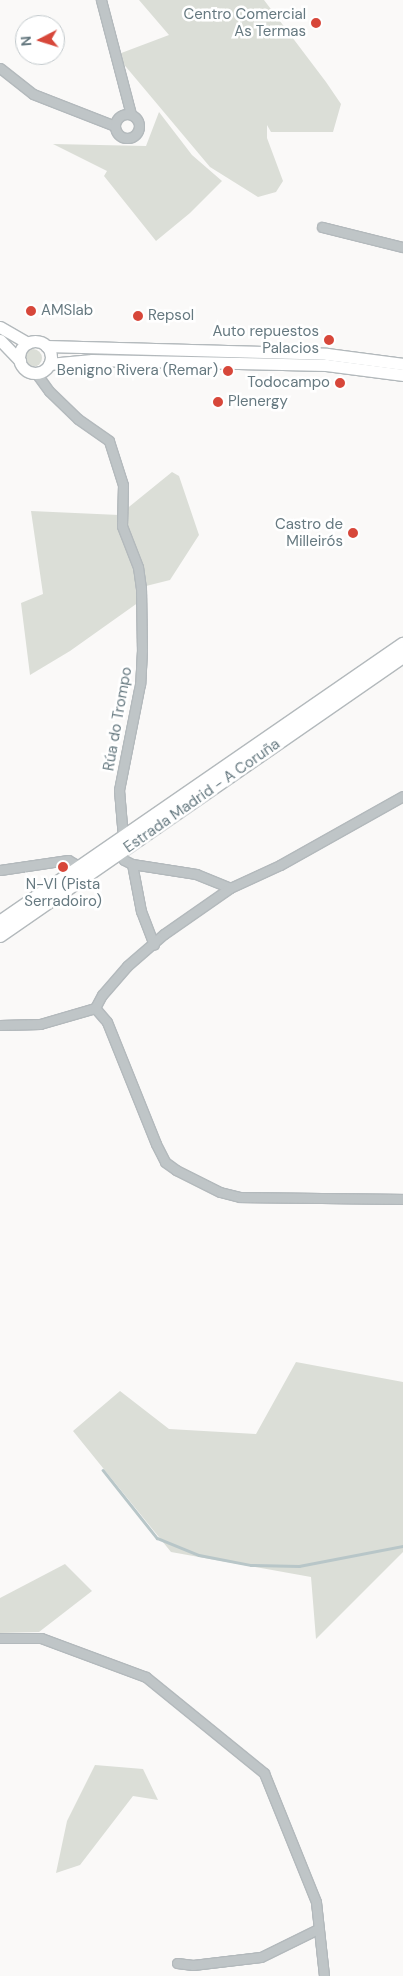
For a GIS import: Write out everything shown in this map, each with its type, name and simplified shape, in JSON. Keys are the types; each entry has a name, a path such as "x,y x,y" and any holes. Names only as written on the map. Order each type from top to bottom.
{"highway":[{"name":"Estrada Madrid - A Coruña","path":"0,935 120,853 387,662 403,644"},
{"name":"Estrada Madrid - A Coruña","path":"0,923 123,838 387,662 403,657"}],"main road":[{"path":"0,327 28,343"},
{"path":"0,340 26,370 36,373 49,364 75,361 326,365 403,375"},
{"path":"20,361 22,348 28,343 38,342 46,346 327,354 403,364"},
{"path":"46,346 51,355 49,364"}],"street":[{"path":"0,68 33,94 114,126 123,137 134,136 138,122 131,114 101,0"},
{"path":"114,126 118,117 131,114"},
{"path":"322,227 403,247"},
{"name":"Rúa do Trompo","path":"36,373 49,391 78,419 110,441 123,485 122,526 138,567 141,588 142,650 140,684 119,790 123,838"},
{"path":"0,1025 40,1024 95,1008 102,995 127,966 230,888 280,865 403,796"},
{"path":"120,853 124,860 132,864 196,874 230,888"},
{"path":"0,870 68,860 80,867"},
{"path":"132,864 141,911 154,945"},
{"path":"95,1008 110,1029 156,1144 165,1162 176,1170 220,1192 240,1197 403,1199"},
{"path":"0,1638 42,1638 140,1674 165,1690 254,1764 269,1781 316,1902 324,1976"},
{"path":"178,1963 192,1965 261,1957 318,1929"}],"shaded area":[{"path":"139,0 264,0 326,82 341,104 333,132 271,132 267,125 267,138 283,181 276,192 258,197 210,167 116,55 169,35"},
{"path":"159,112 192,155 222,181 190,213 156,241 104,176 107,171 53,144 146,146"},
{"path":"33,349 39,352 42,358 39,364 33,367 27,364 24,358 27,352"},
{"path":"172,472 179,476 199,535 170,580 138,588 139,602 70,651 30,675 21,603 43,594 31,511 119,515"},
{"path":"296,1362 403,1382 403,1552 316,1639 311,1577 171,1552 73,1431 120,1391 169,1429 256,1434"},
{"path":"65,1564 92,1591 39,1632 0,1633 0,1598"},
{"path":"95,1765 143,1769 158,1800 133,1796 80,1865 56,1873 67,1821"}],"waterway":[{"path":"103,1470 157,1538 199,1555 251,1565 299,1566 403,1546"}],"place":[{"name":"Centro Comercial As Termas","path":"316,23"},
{"name":"AMSlab","path":"31,311"},
{"name":"Repsol","path":"138,316"},
{"name":"Auto repuestos Palacios","path":"329,340"},
{"name":"Benigno Rivera (Remar)","path":"228,371"},
{"name":"Todocampo","path":"340,383"},
{"name":"Plenergy","path":"218,402"},
{"name":"Castro de Milleirós","path":"353,533"},
{"name":"N-VI (Pista Serradoiro)","path":"63,867"}]}
